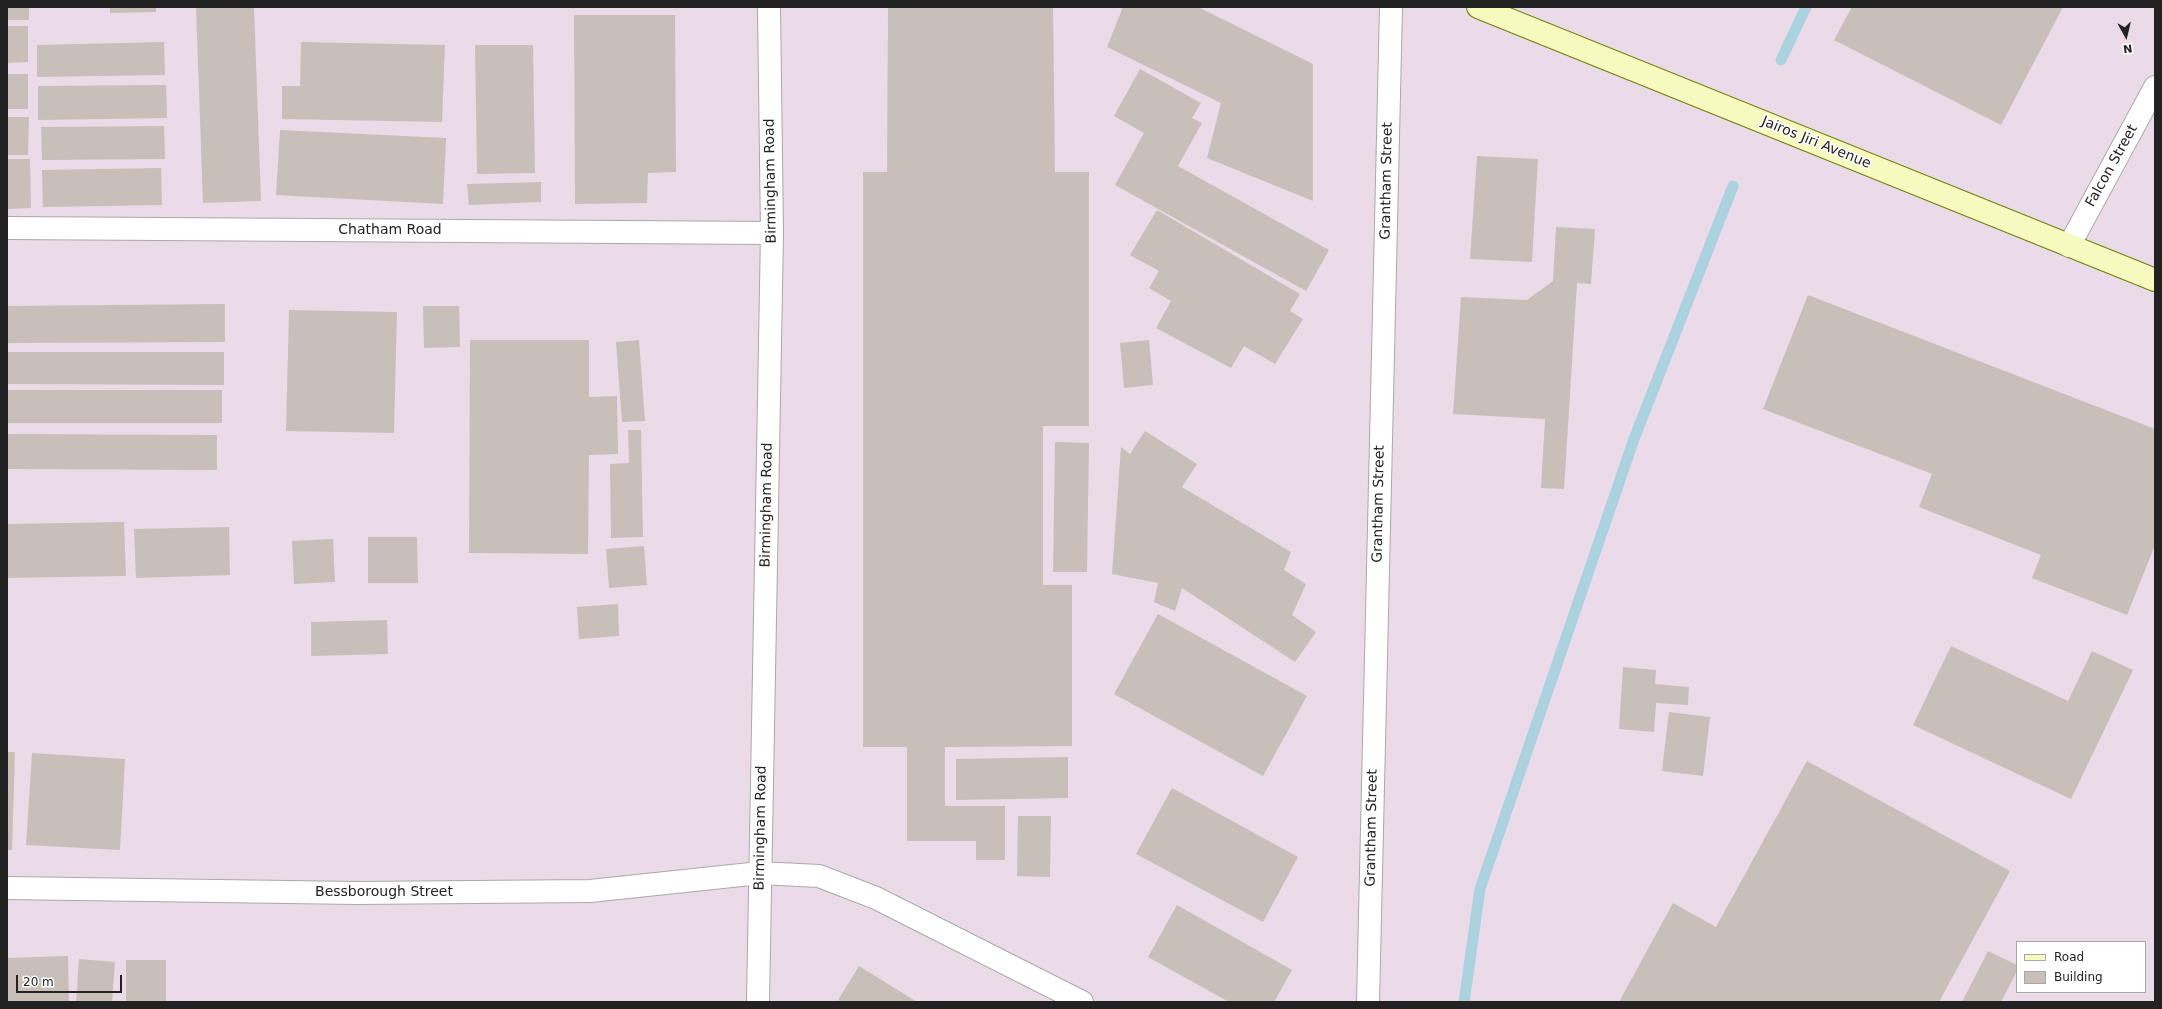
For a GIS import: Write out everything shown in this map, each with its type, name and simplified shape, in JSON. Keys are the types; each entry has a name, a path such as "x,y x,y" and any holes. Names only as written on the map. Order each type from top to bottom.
{"main road":[{"name":"Jairos Jiri Avenue","path":"1478,7 2155,280"}],"street":[{"name":"Birmingham Road","path":"758,1002 772,233 769,7"},
{"name":"Grantham Street","path":"1368,1002 1391,7"},
{"name":"Falcon Street","path":"2069,246 2155,87"},
{"name":"Chatham Road","path":"7,228 772,233"},
{"name":"Bessborough Street","path":"7,888 357,893 590,891 760,873 819,876 876,898 1082,1002"}],"shaded area":[{"path":"7,7 2155,7 2155,1002 7,1002"}],"building":[{"path":"7,7 29,7 29,20 7,20"},
{"path":"110,7 156,7 156,12 110,13"},
{"path":"196,7 254,7 261,201 203,203"},
{"path":"888,7 1053,7 1055,172 1089,172 1089,426 1043,426 1043,585 1072,585 1072,746 945,747 945,806 1005,806 1005,860 976,860 976,841 907,841 907,747 863,747 863,172 887,172"},
{"path":"1123,7 1198,7 1313,64 1313,201 1207,158 1221,103 1107,47"},
{"path":"1852,7 2063,7 2001,125 1834,40"},
{"path":"574,15 675,15 676,172 648,173 647,203 575,204"},
{"path":"7,26 28,26 28,62 7,63"},
{"path":"164,42 165,75 37,77 37,45"},
{"path":"301,42 445,45 442,122 282,119 282,86 300,86"},
{"path":"475,45 533,45 535,173 477,174"},
{"path":"1140,69 1201,103 1192,118 1202,123 1178,166 1329,250 1306,291 1115,185 1144,133 1114,116"},
{"path":"7,74 28,74 28,109 7,109"},
{"path":"166,85 167,118 38,120 38,86"},
{"path":"7,117 29,117 28,155 7,155"},
{"path":"164,126 165,159 42,160 41,127"},
{"path":"280,130 446,138 443,204 276,195"},
{"path":"1477,156 1538,159 1532,262 1470,259"},
{"path":"7,159 30,159 31,208 7,209"},
{"path":"161,168 162,205 43,207 42,170"},
{"path":"541,182 541,202 469,205 467,184"},
{"path":"1157,210 1300,294 1290,311 1303,319 1275,364 1244,346 1231,368 1156,328 1171,301 1149,288 1159,271 1130,255"},
{"path":"1556,227 1595,229 1591,284 1577,283 1564,489 1541,488 1545,419 1453,414 1461,297 1527,300 1553,281"},
{"path":"1808,295 2155,429 2155,545 2127,615 2032,578 2041,555 1919,507 1932,474 1763,409"},
{"path":"225,304 225,342 7,343 7,306"},
{"path":"423,306 459,306 460,347 424,348"},
{"path":"289,310 397,312 394,433 286,431"},
{"path":"470,340 589,340 589,397 617,396 618,454 589,455 588,554 469,553"},
{"path":"639,340 645,421 622,422 616,342"},
{"path":"1149,340 1153,385 1124,388 1120,343"},
{"path":"7,352 224,352 224,385 7,384"},
{"path":"7,390 222,390 222,423 7,423"},
{"path":"628,430 641,430 643,537 611,538 610,464 629,463"},
{"path":"1145,431 1197,464 1182,487 1291,552 1284,570 1306,584 1292,615 1316,632 1295,662 1182,588 1175,611 1154,602 1158,583 1112,574 1121,447 1130,454"},
{"path":"7,434 217,435 217,470 7,469"},
{"path":"1055,442 1089,443 1087,572 1053,572"},
{"path":"124,522 126,576 7,578 7,524"},
{"path":"229,527 230,575 136,578 134,529"},
{"path":"368,537 417,537 418,583 368,583"},
{"path":"333,539 335,582 294,584 292,541"},
{"path":"644,546 647,585 609,588 606,549"},
{"path":"618,604 619,636 579,639 577,607"},
{"path":"1158,614 1307,696 1263,776 1114,694"},
{"path":"387,620 388,654 311,656 311,622"},
{"path":"1951,646 2068,701 2092,651 2133,670 2071,799 1913,725"},
{"path":"1623,667 1656,670 1655,684 1689,687 1688,705 1656,703 1654,732 1619,729"},
{"path":"1669,712 1710,717 1703,776 1662,771"},
{"path":"7,752 15,752 12,850 7,850"},
{"path":"32,753 125,759 120,850 26,845"},
{"path":"1068,757 1068,798 956,800 956,759"},
{"path":"1807,761 2010,871 1939,1002 1619,1002 1673,903 1716,927"},
{"path":"1172,788 1298,857 1263,922 1136,854"},
{"path":"1018,816 1051,816 1050,877 1017,876"},
{"path":"1177,905 1292,970 1274,1002 1229,1002 1148,957"},
{"path":"1988,951 2016,965 2016,973 2001,1002 1962,1002"},
{"path":"68,956 69,1002 7,1002 7,958"},
{"path":"79,959 115,962 112,1002 76,1002"},
{"path":"126,960 166,960 166,1002 126,1002"},
{"path":"859,966 917,1002 837,1002"}],"waterway":[{"path":"1781,60 1806,7"},
{"path":"1464,1002 1480,889 1634,439 1733,186"}]}
